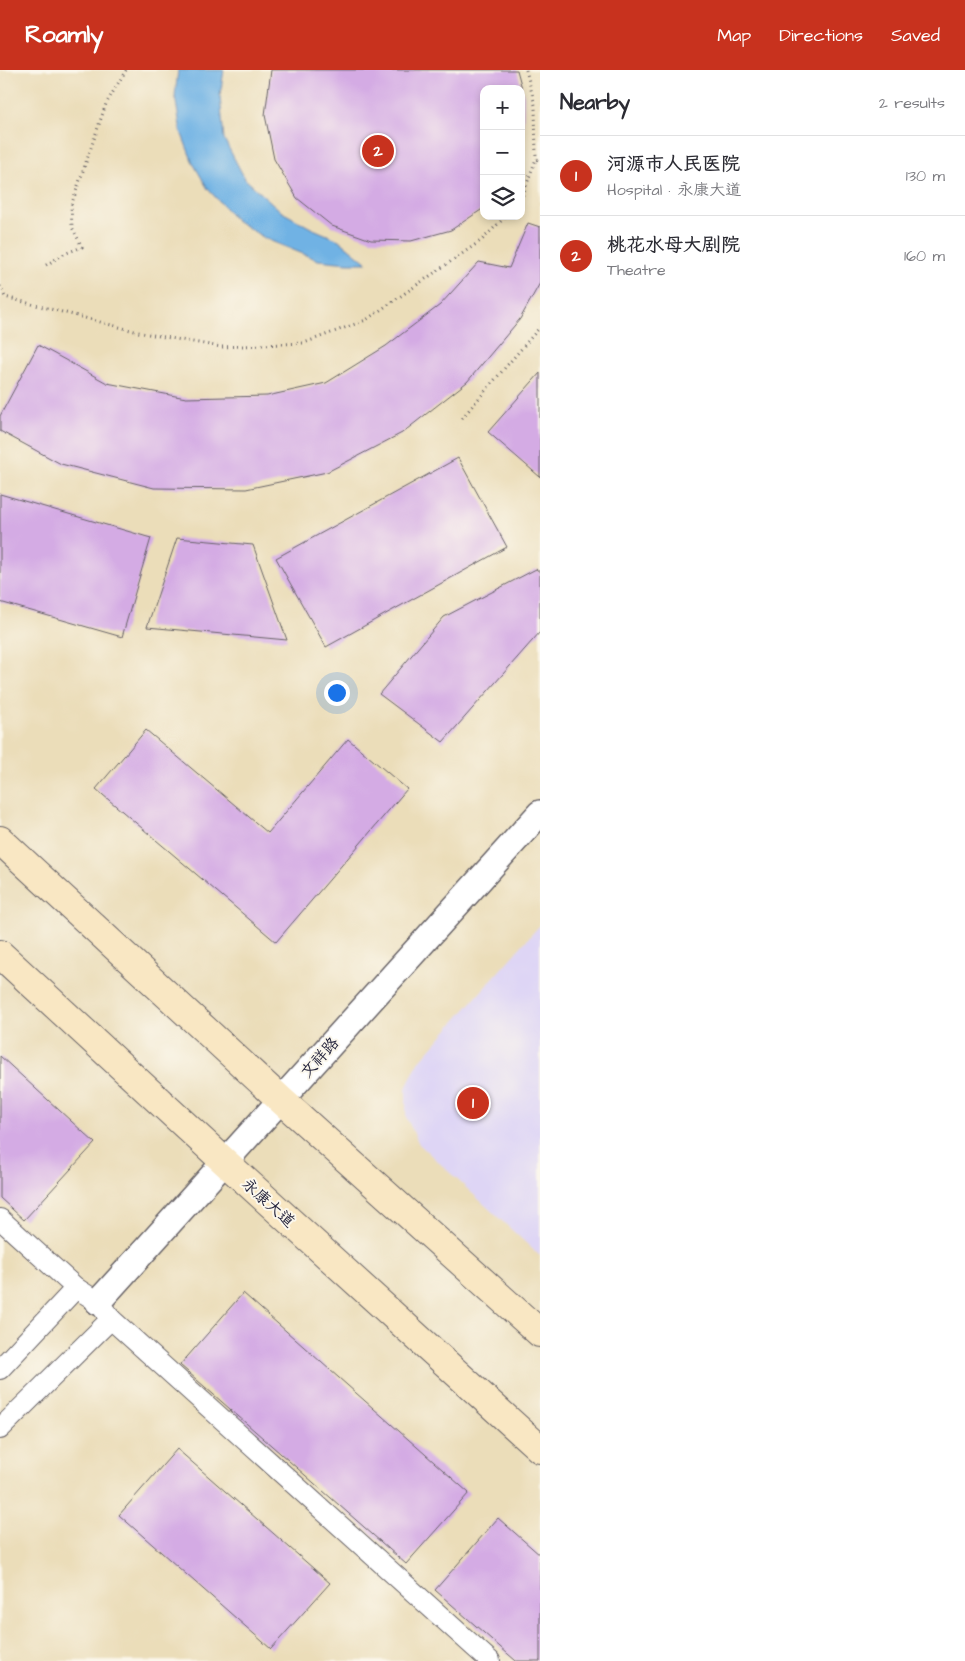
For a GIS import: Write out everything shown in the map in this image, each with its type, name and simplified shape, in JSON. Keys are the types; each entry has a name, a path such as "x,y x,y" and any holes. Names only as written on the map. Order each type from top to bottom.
{"main road":[{"path":"0,840 281,1100 540,1334"},
{"name":"永康大道","path":"0,954 540,1449"}],"street":[{"name":"文祥路","path":"105,1310 225,1162 540,813"},
{"path":"0,1219 76,1288 105,1310 490,1661"},
{"path":"0,1369 76,1288"},
{"path":"0,1429 105,1310"}],"path":[{"path":"46,265 64,254 82,247 72,227 71,206 106,104 126,70"},
{"path":"525,191 538,160 535,105 526,70"},
{"path":"0,286 5,297 142,333 220,348 304,343 366,320 482,240 502,220"},
{"path":"462,418 540,327"}],"shaded area":[{"path":"540,925 540,1256 419,1144 406,1117 406,1088 418,1063"}],"water":[{"path":"178,70 224,70 220,96 224,139 245,179 282,212 311,228 339,240 367,263 318,260 266,239 236,220 208,189 193,163 181,132 175,96"}],"building":[{"path":"271,70 517,70 521,85 480,85 480,211 451,230 411,241 371,240 332,226 297,198 274,159 265,115"},
{"path":"528,223 540,227 540,283 520,319 467,382 402,433 327,472 246,489 154,488 61,464 0,431 0,416 38,345 107,383 186,398 267,396 326,383 386,346 440,305 479,262 509,268"},
{"path":"540,373 540,477 488,432"},
{"path":"458,458 507,547 326,647 276,558"},
{"path":"0,494 151,538 122,637 0,602"},
{"path":"177,538 253,545 287,640 147,627"},
{"path":"536,569 540,572 540,632 443,742 379,694 444,617"},
{"path":"146,730 268,833 348,739 407,789 276,942 96,789"},
{"path":"0,1056 95,1143 24,1220 0,1198"},
{"path":"243,1293 469,1493 406,1564 180,1365"},
{"path":"177,1449 330,1583 271,1649 119,1515"},
{"path":"498,1518 540,1555 540,1661 516,1661 435,1590"}],"place":[{"name":"桃花水母大剧院","path":"378,151"},
{"name":"河源市人民医院","path":"473,1103"}]}
